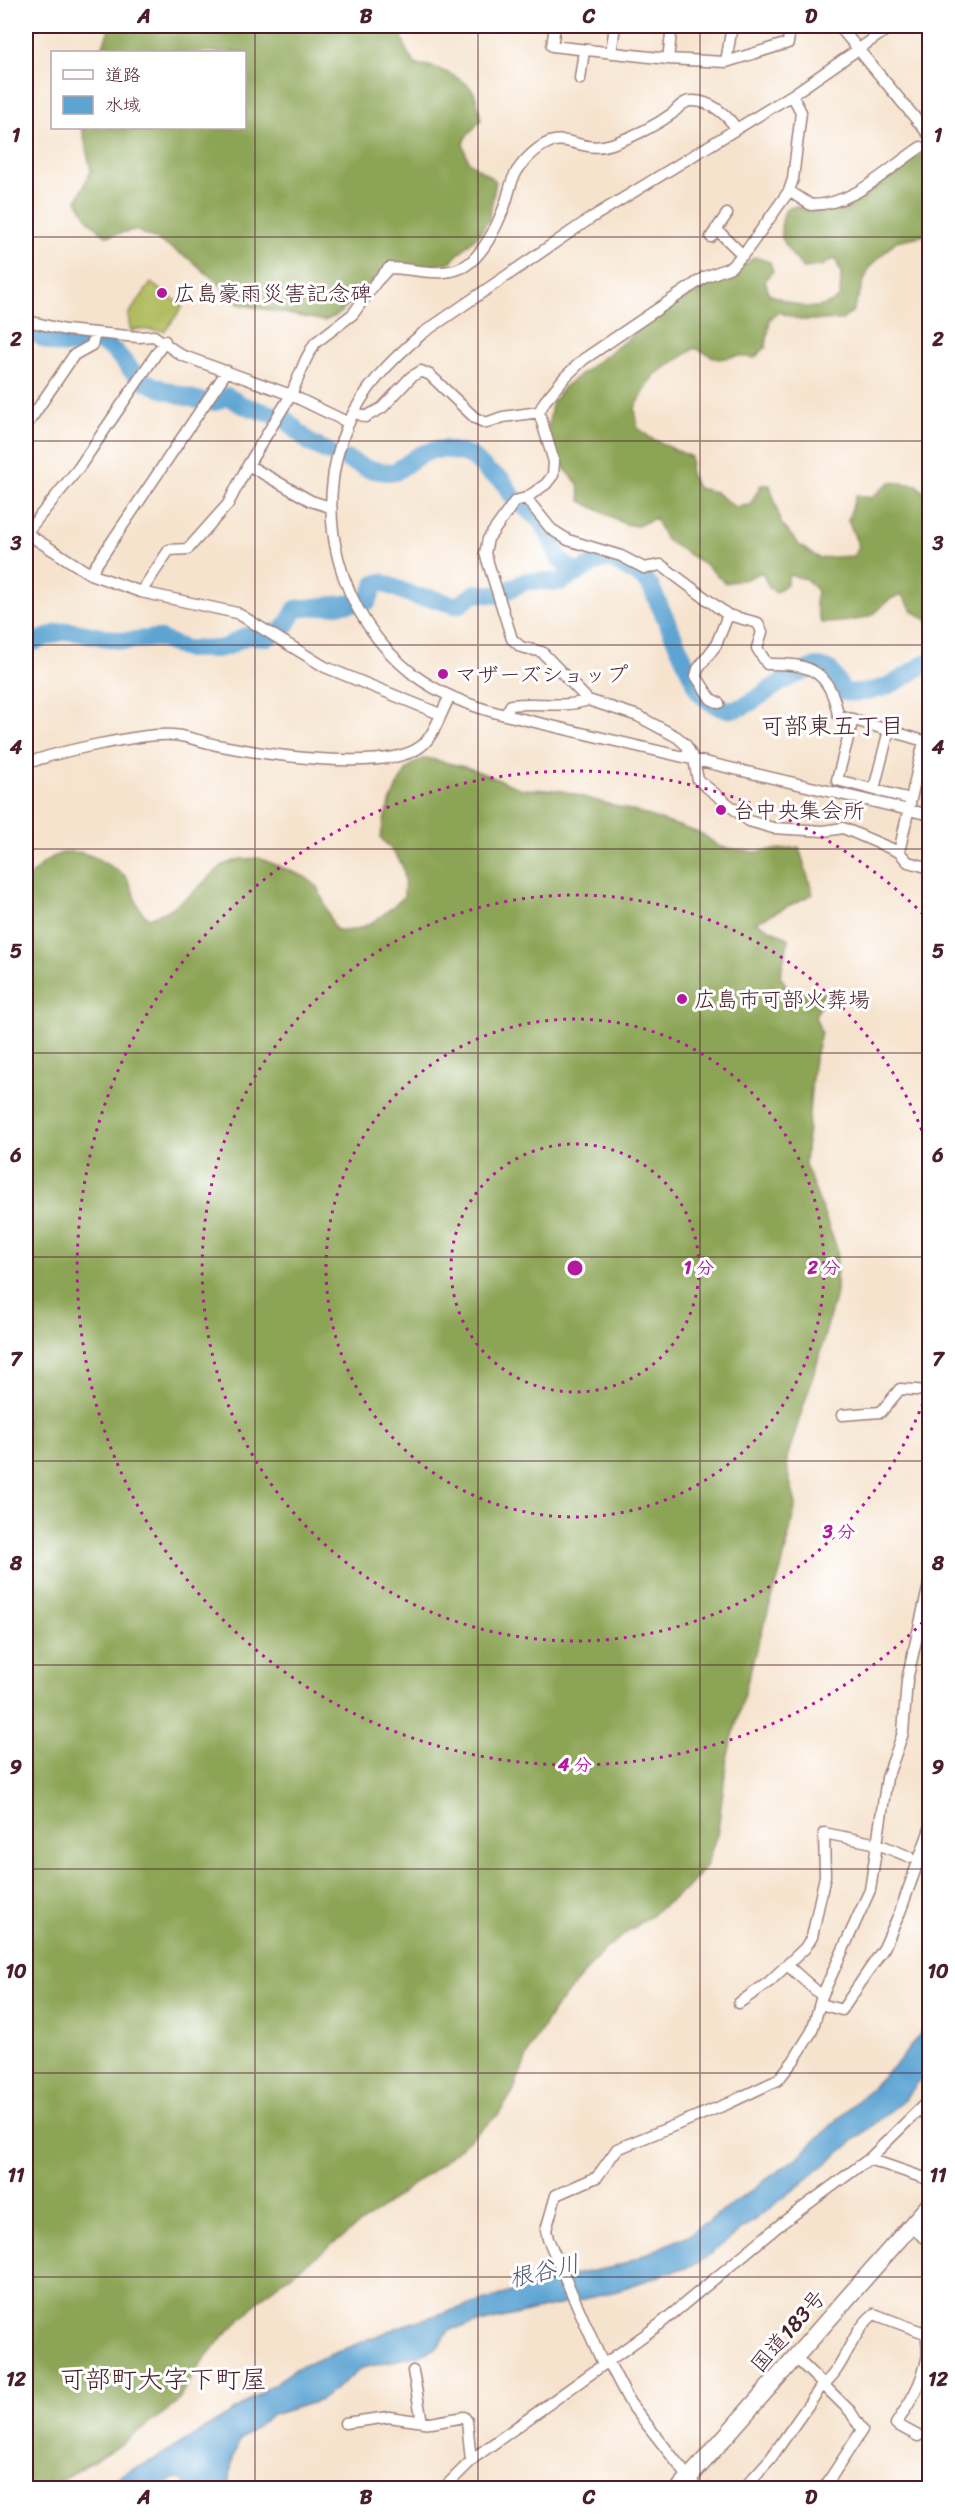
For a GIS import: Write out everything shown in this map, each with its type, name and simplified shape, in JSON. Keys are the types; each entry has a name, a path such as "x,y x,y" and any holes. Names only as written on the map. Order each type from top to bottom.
{"highway":[{"name":"国道183号","path":"688,2486 794,2356 930,2204"}],"street":[{"path":"555,26 552,46 668,59 726,62 788,43 790,26"},
{"path":"611,53 615,26"},
{"path":"668,59 672,26"},
{"path":"726,62 732,26"},
{"path":"892,26 792,95 591,218 423,333 379,374 349,423 333,476 330,507 341,571 372,632 394,657 415,675 450,696 505,716 930,815"},
{"path":"845,28 858,50 930,136"},
{"path":"580,79 584,50"},
{"path":"792,95 801,112 793,179 789,191 743,255 731,267 705,277 584,359 564,377 539,412 554,462 553,475 546,484 520,500 485,545 485,553 512,639 521,647 542,652 588,700 638,716 677,737 686,745 694,760 698,780 749,820 773,828 824,831 843,828 899,852 908,862 930,868"},
{"path":"141,592 169,550 188,549 228,504 248,465 291,395 315,343 353,314 375,282 389,268 403,268 427,273 450,271 465,266 478,254 504,209 514,173 531,154 549,141 569,140 587,146 608,145 656,126 688,101 699,101 713,106 728,116 735,129"},
{"path":"789,191 811,205 820,205 845,198 872,183 921,147"},
{"path":"727,214 714,233 743,255"},
{"path":"27,323 94,338 154,336 165,341 181,355 291,395 349,423"},
{"path":"26,426 74,355 94,338"},
{"path":"165,341 78,469 26,533 90,574 141,592 225,608 272,633 325,667 440,714"},
{"path":"90,574 227,371"},
{"path":"355,412 365,417 382,408 411,377 421,371 430,375 475,418 486,423 503,417 539,412"},
{"path":"248,465 311,501 330,507"},
{"path":"520,500 551,529 567,540 621,556 644,568 661,565 728,615 758,623 762,632 757,648 767,664 793,663 826,679 834,694 838,715 924,741 899,852"},
{"path":"719,703 711,699 696,676 698,669 716,645 728,615"},
{"path":"26,764 78,750 158,734 279,755 335,760 399,755 420,747 435,728 450,696"},
{"path":"505,716 511,705 529,702 574,705 588,700"},
{"path":"853,720 837,780 910,799"},
{"path":"874,789 889,730"},
{"path":"842,1415 880,1412 900,1389 930,1391"},
{"path":"688,2486 630,2403 589,2333 546,2230 556,2195 597,2177 617,2149 727,2104 778,2080 812,2031 821,2000 870,1890 887,1778 903,1733 907,1680 930,1580"},
{"path":"787,1965 821,2000 842,2010 884,1948 900,1912 930,1828"},
{"path":"739,2003 769,1982 805,1948 812,1937 825,1876 824,1833 878,1844 910,1857"},
{"path":"444,2488 471,2461 660,2324 782,2223 869,2159 930,2099"},
{"path":"869,2159 930,2180"},
{"path":"911,2227 930,2242"},
{"path":"744,2488 771,2458 823,2384 829,2380 855,2335 874,2314 927,2334"},
{"path":"918,2436 896,2424 914,2398 923,2372 928,2356 927,2334 930,2321"},
{"path":"794,2356 850,2411 861,2430 824,2488"},
{"path":"413,2371 422,2422"},
{"path":"345,2423 389,2417 431,2422 464,2417 467,2421 471,2461"},
{"path":"455,2476 459,2488"}],"green space":[{"path":"110,26 399,26 407,52 416,65 430,66 447,72 469,86 475,94 481,120 465,138 463,145 469,162 496,181 489,220 479,234 450,262 428,267 412,264 387,266 338,315 324,321 238,304 191,260 156,239 135,230 107,236 89,221 77,200 91,171 82,129 246,129 246,51 101,51"},
{"path":"921,155 929,158 929,191 926,212 929,230 926,235 896,241 869,268 853,311 842,320 800,320 779,312 770,319 766,347 755,358 737,356 718,359 695,348 654,375 635,408 637,427 652,439 691,457 690,473 697,488 715,492 735,507 750,505 761,485 770,485 781,523 799,545 819,558 853,556 859,547 848,520 856,495 871,498 890,482 917,485 929,498 929,622 912,610 902,595 886,602 870,616 821,623 815,603 817,591 806,579 789,575 787,584 776,592 769,588 762,572 746,579 725,583 706,565 666,540 655,518 637,526 625,524 581,501 578,484 557,460 548,429 552,403 564,387 674,304 728,275 755,257 770,262 773,271 765,280 769,294 805,307 821,306 840,297 841,273 835,258 821,266 803,268 783,241 781,227 786,209 796,206 820,214 861,194 902,165"},
{"path":"151,283 182,305 182,308 165,331 134,329 133,332 130,329 128,315"},
{"path":"426,758 469,768 522,789 559,790 640,813 702,834 720,847 754,852 799,847 813,894 756,922 789,939 780,976 788,988 804,993 828,993 815,1016 821,1032 813,1065 805,1164 837,1249 836,1293 819,1357 787,1458 788,1474 796,1504 782,1566 754,1657 727,1758 718,1831 706,1866 685,1890 604,1950 555,2008 531,2047 513,2092 499,2114 441,2164 268,2292 221,2339 199,2365 176,2404 117,2447 48,2488 26,2488 26,882 35,871 54,856 73,852 84,853 124,875 131,886 137,904 149,918 167,911 190,895 223,865 240,859 259,858 312,882 318,888 335,929 354,930 372,922 404,897 403,869 381,838 382,830 392,798 402,778 414,763"}],"water":[{"path":"929,2022 929,2069 905,2099 800,2185 698,2263 606,2294 449,2330 438,2347 423,2354 362,2368 321,2400 272,2415 239,2441 232,2461 229,2488 188,2488 181,2480 175,2479 157,2488 113,2488 119,2476 157,2458 242,2406 297,2368 404,2325 557,2278 619,2266 689,2235 799,2156 900,2060"}],"waterway":[{"path":"26,322 33,332 44,339 62,345 73,345 89,340 99,342 115,352 136,375 162,389 207,402 215,402 227,396 242,405 284,418 310,443 329,452"},
{"path":"346,459 368,469 395,472 421,454 434,450 444,449 470,455 488,472 502,480 513,497 544,524 560,560 577,574"},
{"path":"26,642 35,642 57,633 70,631 124,641 158,638 185,649 217,649 226,647 246,636 268,637 284,629 296,609 368,601 375,584 381,582 417,597 431,598 454,605 460,604 476,593 498,595 526,581 560,582 602,559 612,560 641,576 651,587 699,692 720,708 738,708 791,677 816,666 830,670 844,692 857,692 888,686 927,662 930,663"}],"place":[{"name":"広島豪雨災害記念碑","path":"162,293"},
{"name":"マザーズショップ","path":"443,674"},
{"name":"台中央集会所","path":"721,810"},
{"name":"広島市可部火葬場","path":"682,999"}],"district":[{"name":"可部東五丁目","path":"832,726"},
{"name":"可部町大字下町屋","path":"163,2379"}],"water label":[{"name":"根谷川","path":"544,2271"}]}
